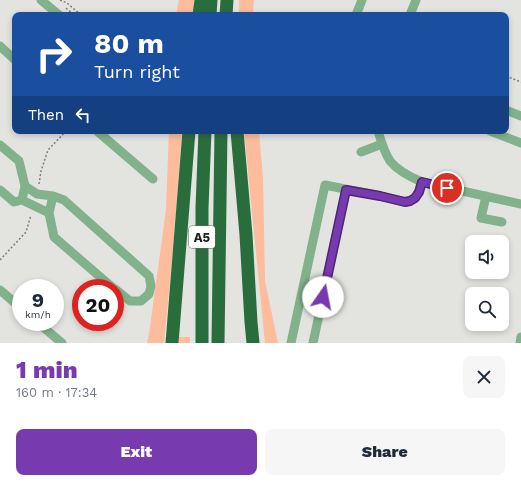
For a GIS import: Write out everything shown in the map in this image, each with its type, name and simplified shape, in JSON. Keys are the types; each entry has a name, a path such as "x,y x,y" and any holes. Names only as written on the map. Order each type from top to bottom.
{"highway":[{"path":"199,12 201,0"},
{"path":"210,12 211,0"},
{"path":"226,12 227,0"},
{"path":"232,0 232,12"},
{"path":"172,343 189,134"},
{"name":"A5","path":"202,343 202,208 205,134"},
{"name":"A5","path":"218,343 221,134"},
{"path":"237,134 253,343"}],"street":[{"path":"41,0 62,11"},
{"path":"357,12 362,0"},
{"path":"411,12 416,0"},
{"path":"0,46 12,57"},
{"path":"509,111 521,116"},
{"path":"100,134 153,179"},
{"path":"379,134 390,161 409,177 422,182 521,204"},
{"path":"498,134 521,143"},
{"path":"0,144 19,160 25,186 22,200"},
{"path":"361,152 382,144"},
{"path":"291,343 325,185 405,202 415,198 419,192 422,182"},
{"path":"25,186 37,194 53,196 64,200 149,276 151,286 149,294 141,301 130,301 124,296"},
{"path":"0,190 14,202 22,200 49,213"},
{"path":"313,343 346,190"},
{"path":"53,196 49,213 54,237 102,279"},
{"path":"486,196 481,218 502,222"},
{"path":"0,290 12,300"},
{"path":"48,331 62,343"},
{"path":"520,343 521,337"}],"path":[{"path":"60,0 67,3 78,12"},
{"path":"509,77 521,82"}],"shaded area":[{"path":"179,0 194,0 193,12 177,12"},
{"path":"239,0 254,0 253,12 239,12"},
{"path":"169,134 182,134 164,343 147,343 149,334 166,210"},
{"path":"244,134 259,134 263,178 265,281 278,343 265,343"},
{"path":"179,337 190,337 190,343 179,343"}],"route":[{"path":"323,297 346,190 405,202 415,198 419,192 422,182 447,188"}]}
